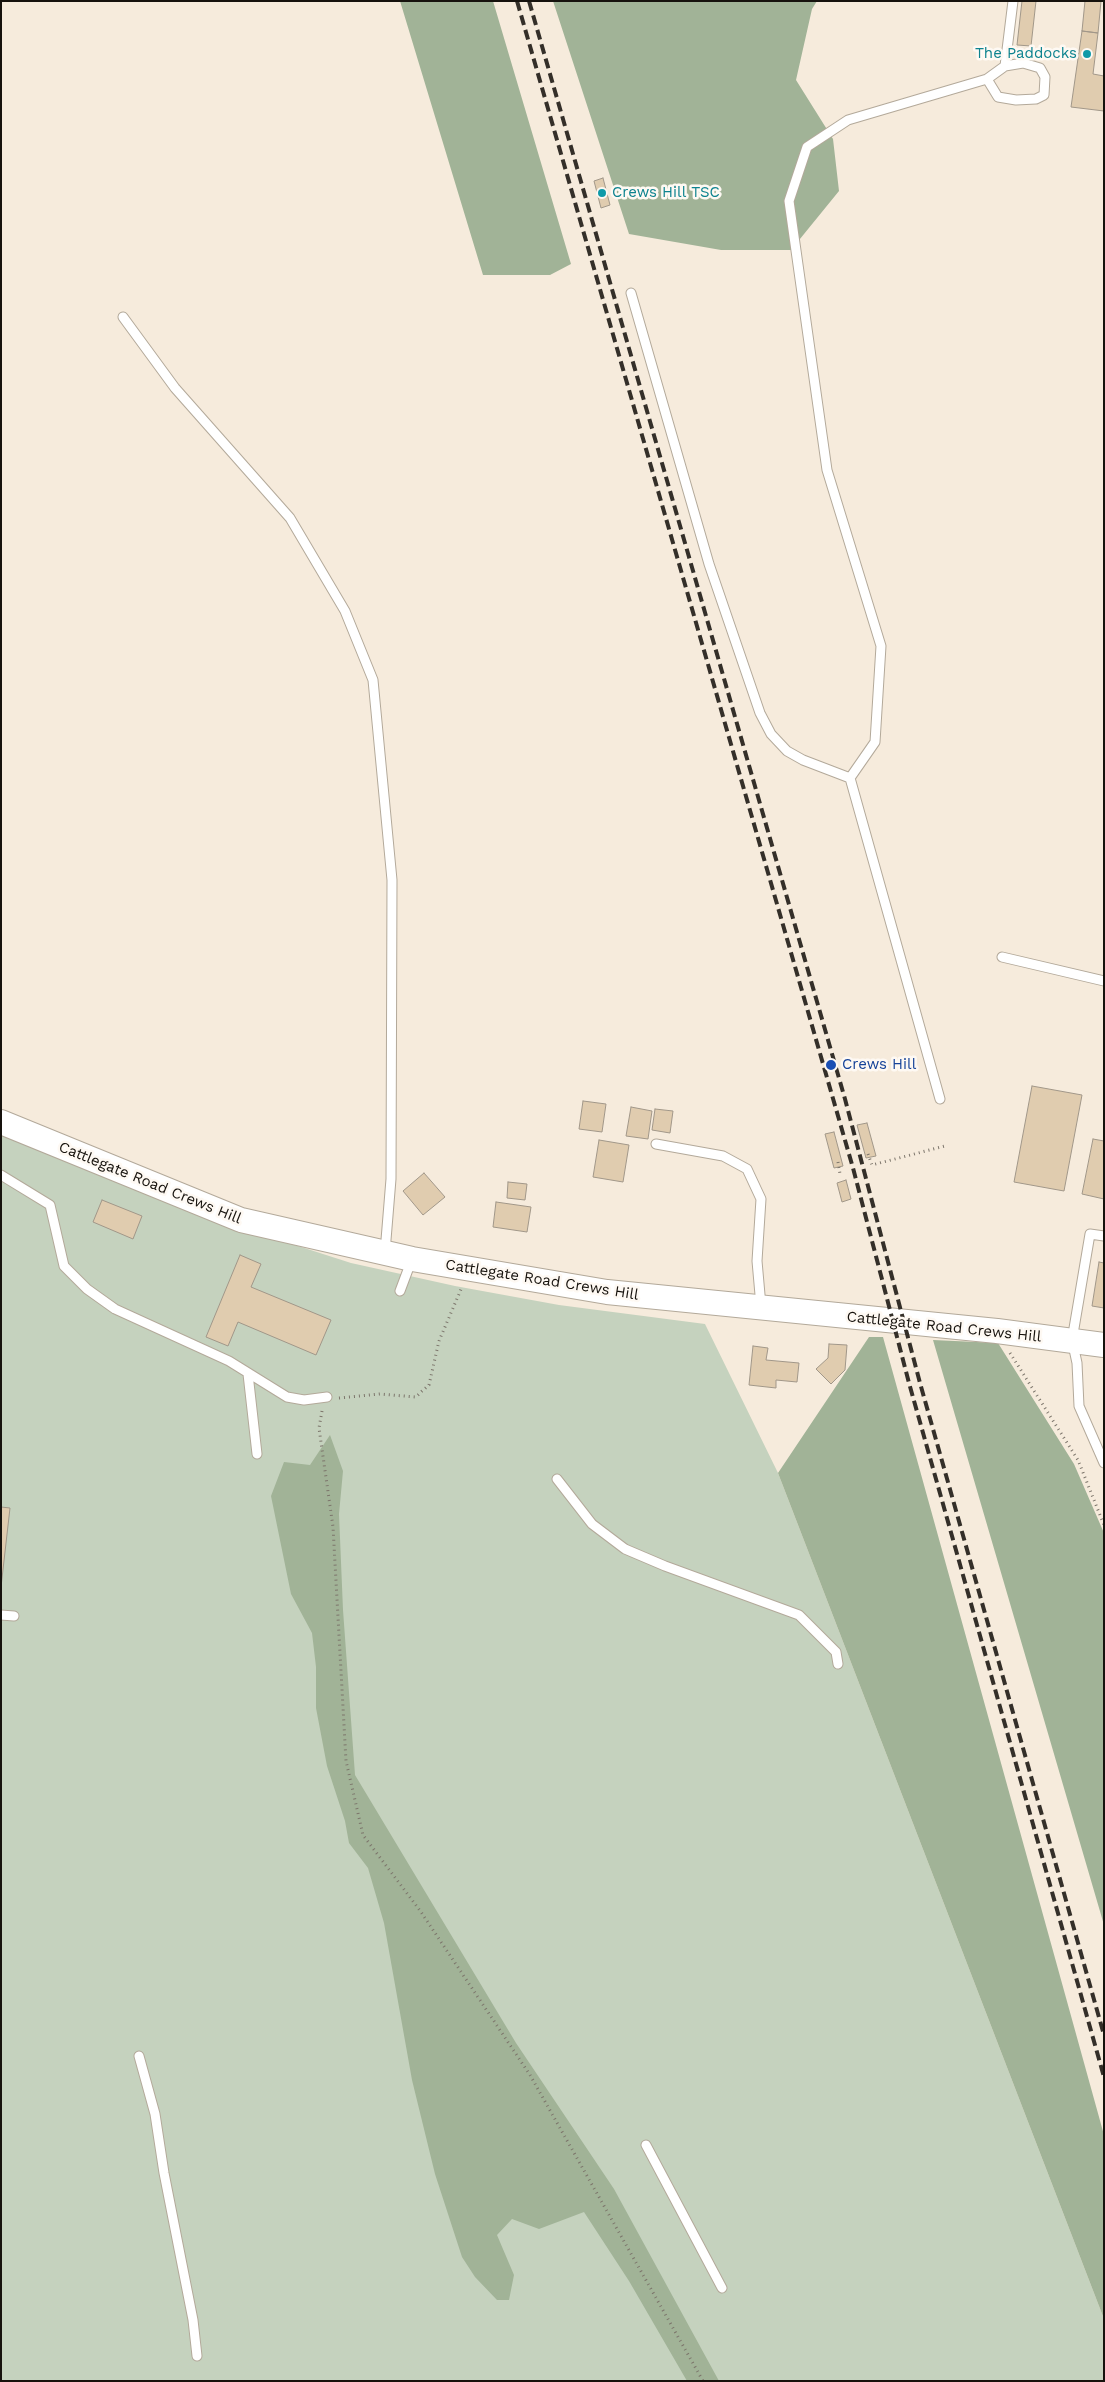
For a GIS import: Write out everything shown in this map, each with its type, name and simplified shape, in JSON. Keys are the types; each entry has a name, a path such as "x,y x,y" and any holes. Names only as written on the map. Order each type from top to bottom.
{"street":[{"name":"Cattlegate Road Crews Hill","path":"1,1122 241,1220 412,1259 607,1292 997,1331 1104,1345"}],"lane":[{"path":"1005,66 1013,1"},
{"path":"850,778 875,742 881,646 826,470 789,201 807,146 848,120 987,79 1005,66 1023,63 1040,68 1045,77 1044,95 1036,100 1016,100 998,97 987,79"},
{"path":"631,293 709,564 760,713 771,734 787,750 803,760 850,778"},
{"path":"123,317 175,388 290,518 346,611 373,680 392,880 391,1179 385,1252"},
{"path":"850,778 940,1099"},
{"path":"1002,957 1104,981"},
{"path":"656,1144 723,1156 747,1169 762,1199 757,1261 762,1308"},
{"path":"1,1175 50,1204 64,1266 87,1289 115,1309 221,1358 287,1397 304,1400 326,1397"},
{"path":"1104,1236 1090,1234 1072,1340 1080,1406 1104,1463"},
{"path":"400,1291 412,1259"},
{"path":"248,1374 257,1454"},
{"path":"557,1479 592,1524 625,1549 665,1566 800,1615 836,1652 838,1664"},
{"path":"1,1615 14,1616"},
{"path":"139,2056 155,2114 164,2173 192,2313 197,2356"},
{"path":"646,2145 722,2288"}],"path":[{"path":"868,1154 872,1165 945,1146"},
{"path":"838,1162 840,1174"},
{"path":"470,1270 439,1341 429,1385 416,1396 380,1394 348,1398 326,1397 319,1428 333,1527 346,1760 363,1835 421,1912 530,2075 703,2381"},
{"path":"997,1331 1078,1460 1104,1525"}],"green space":[{"path":"400,1 493,1 571,264 550,275 483,275"},
{"path":"553,1 817,1 812,9 796,80 833,139 839,191 791,250 721,250 629,234"},
{"path":"1,1135 239,1227 351,1263 455,1286 559,1305 705,1324 778,1473 1104,2319 1104,2381 1,2381"},
{"path":"869,1337 883,1337 1104,2135 1104,2319 778,1473"},
{"path":"933,1340 998,1343 1074,1464 1104,1533 1104,1925"},
{"path":"330,1435 343,1471 339,1514 343,1610 355,1775 516,2043 614,2189 719,2381 687,2381 629,2281 584,2212 539,2229 512,2219 497,2235 514,2275 509,2300 497,2300 475,2277 462,2257 435,2174 412,2080 384,1923 368,1868 349,1843 345,1821 327,1766 316,1708 316,1667 312,1633 291,1594 271,1496 284,1462 310,1465"}],"building":[{"path":"1022,1 1036,1 1031,46 1017,45"},
{"path":"1085,1 1101,1 1098,33 1082,31"},
{"name":"The Paddocks","path":"1082,31 1098,33 1093,74 1104,76 1104,111 1071,107"},
{"name":"Crews Hill TSC","path":"603,178 610,205 601,208 594,181"},
{"path":"1032,1086 1082,1095 1064,1191 1014,1182"},
{"path":"583,1101 606,1104 602,1132 579,1129"},
{"path":"631,1107 652,1111 648,1139 626,1136"},
{"path":"655,1109 673,1111 670,1133 652,1130"},
{"path":"867,1123 876,1156 866,1158 857,1125"},
{"path":"834,1132 843,1166 834,1168 825,1134"},
{"path":"1093,1139 1104,1141 1104,1199 1082,1194"},
{"path":"599,1140 629,1145 623,1182 593,1177"},
{"path":"424,1173 445,1197 423,1215 403,1191"},
{"path":"846,1180 851,1199 842,1202 837,1183"},
{"path":"508,1182 527,1184 525,1200 507,1198"},
{"path":"102,1200 142,1216 133,1239 93,1222"},
{"path":"496,1202 531,1207 527,1232 493,1227"},
{"path":"240,1255 261,1264 251,1287 331,1320 316,1355 238,1322 228,1346 206,1337"},
{"path":"1099,1262 1104,1263 1104,1308 1092,1306"},
{"path":"829,1344 847,1345 845,1370 831,1384 816,1369 828,1358"},
{"path":"753,1346 768,1348 766,1360 799,1363 797,1382 776,1380 776,1388 749,1385"},
{"path":"1,1507 10,1508 1,1587"}],"railway":[{"path":"517,1 853,1168 909,1383 1104,2077"},
{"path":"529,1 845,1099 920,1383 1104,2035"}],"place":[{"name":"The Paddocks","path":"1087,54"},
{"name":"Crews Hill TSC","path":"602,193"},
{"name":"Crews Hill","path":"831,1065"}]}
